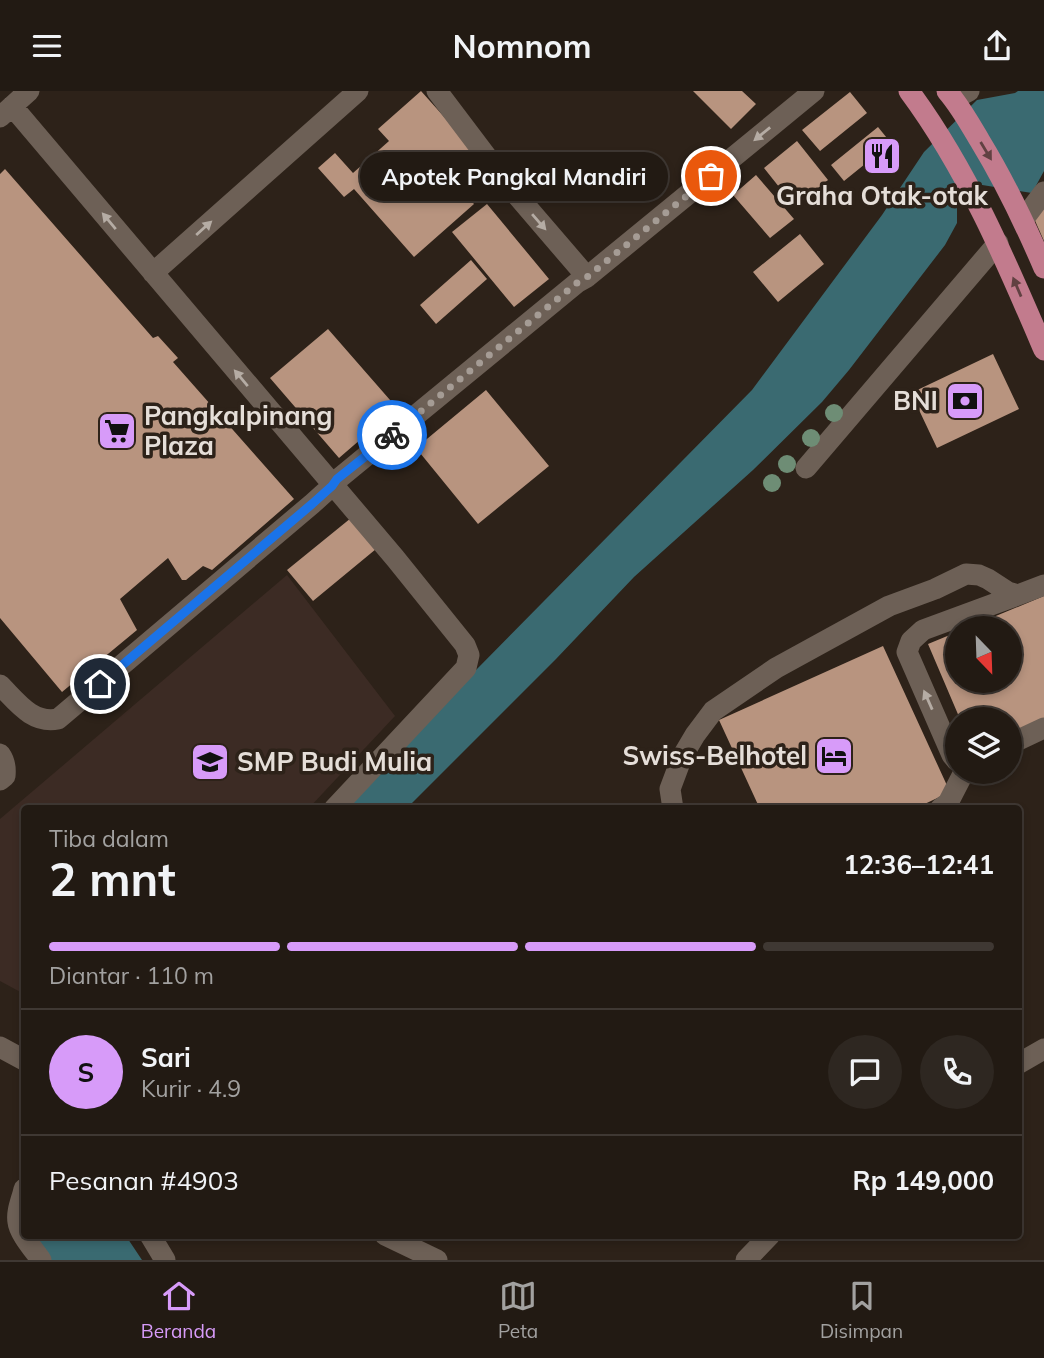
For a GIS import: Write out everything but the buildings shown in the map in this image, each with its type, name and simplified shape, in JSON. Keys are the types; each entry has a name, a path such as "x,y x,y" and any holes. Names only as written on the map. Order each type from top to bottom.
{"highway":[{"path":"908,91 934,126 981,210 1044,350"},
{"path":"957,97 1012,196 1044,268"}],"street":[{"path":"29,91 6,112 153,274 395,558 465,645 469,655 466,668 338,805"},
{"path":"153,274 358,91"},
{"path":"437,91 508,185 587,277"},
{"path":"0,685 26,711 47,721 58,719 337,479 814,91"},
{"path":"1023,220 1044,192"},
{"path":"806,468 998,243"},
{"path":"672,805 670,789 682,757 713,711 776,668 889,606 966,575 979,575 1018,595"},
{"path":"945,739 907,652 911,641 923,630 1044,585"},
{"path":"1022,738 1044,728"},
{"path":"0,754 6,769 5,776 0,780"},
{"path":"945,805 957,784"},
{"path":"0,1047 21,1058"},
{"path":"1022,1062 1044,1049"},
{"path":"21,1201 18,1222 21,1231"},
{"path":"26,1239 41,1260"},
{"path":"152,1239 165,1260"},
{"path":"397,1239 431,1250"},
{"path":"746,1260 765,1239"}],"shaded area":[{"name":"SMP Budi Mulia","path":"287,575 395,716 312,805 21,805 21,992 0,981 0,819"}],"water":[{"path":"1044,91 1044,171 1032,193 976,184 957,202 957,223 945,245 822,402 753,470 634,577 410,805 347,805 752,390 882,215 924,152 977,100"},
{"path":"37,1239 128,1239 142,1260 46,1260"}],"way so far":[{"path":"392,435 711,176"}],"place":[{"name":"Graha Otak-otak","path":"882,156"},
{"name":"Apotek Pangkal Mandiri","path":"711,176"},
{"name":"BNI","path":"965,401"},
{"name":"Pangkalpinang Plaza","path":"117,431"},
{"name":"Swiss-Belhotel","path":"834,756"},
{"name":"SMP Budi Mulia","path":"210,762"}],"route":[{"path":"100,684 312,504 337,479 392,435"}]}
